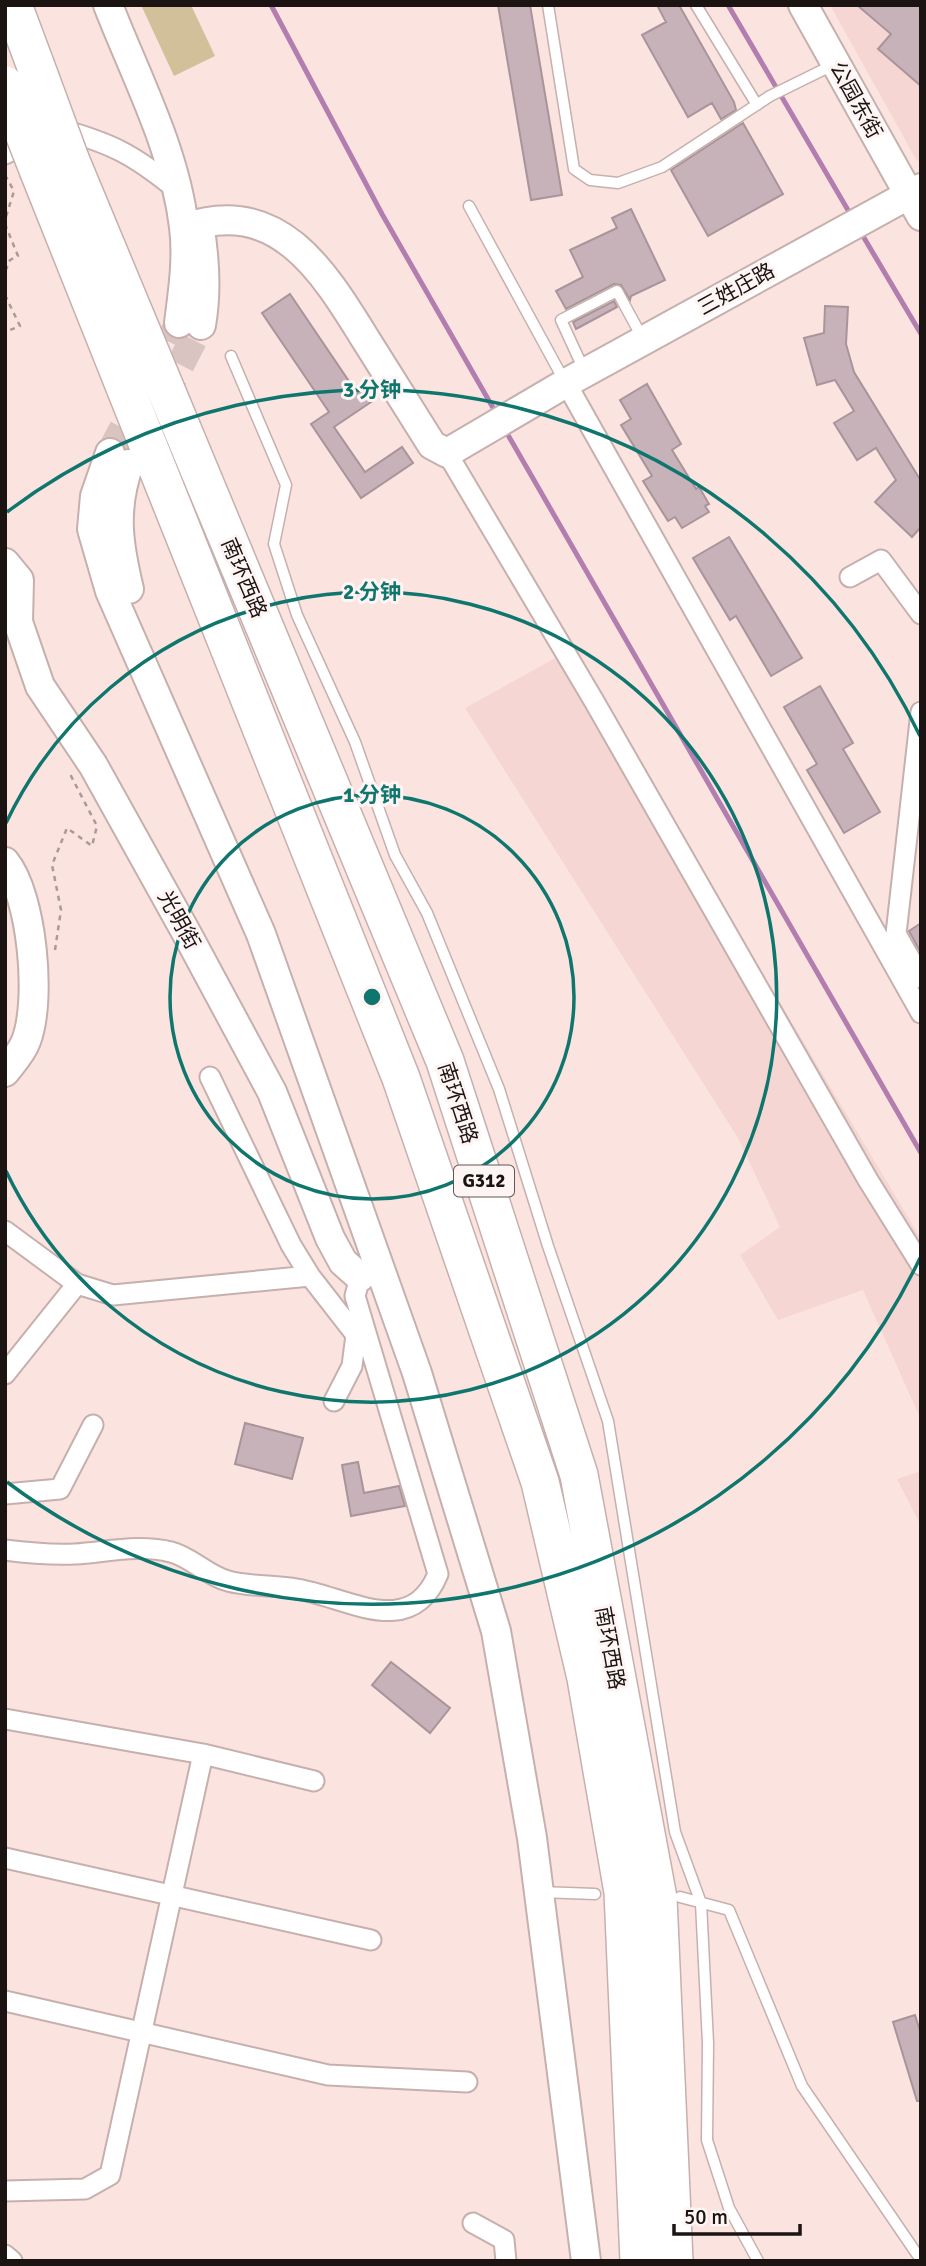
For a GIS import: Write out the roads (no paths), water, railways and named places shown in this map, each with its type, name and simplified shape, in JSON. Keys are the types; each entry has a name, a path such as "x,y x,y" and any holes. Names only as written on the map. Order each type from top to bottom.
{"highway":[{"name":"南环西路","path":"13,5 35,64 38,169 445,1061 579,1475 658,1898 674,2261"},
{"name":"南环西路","path":"5,85 401,1078 540,1482 586,1678 624,1892 639,2261"}],"street":[{"path":"108,5 170,160 177,190 192,225 186,272 190,324"},
{"name":"公园东街","path":"803,5 826,69 917,200"},
{"path":"5,154 56,128 99,140 138,159 177,190"},
{"name":"三姓庄路","path":"454,449 567,382 850,226 880,210 917,200"},
{"path":"192,225 235,219 267,228 306,253 330,281 432,445 454,449 594,701 868,1180 921,1265"},
{"path":"567,382 921,1013"},
{"path":"119,458 95,496 93,529 110,591 261,934 371,1275 417,1373 496,1631 539,1892 586,2261"},
{"path":"850,577 881,560 921,614"},
{"name":"光明街","path":"5,563 19,580 18,622 40,686 93,765 272,1092 330,1238 343,1262 371,1275"},
{"path":"921,712 896,934 921,978"},
{"path":"905,847 921,861"},
{"path":"5,862 13,871 32,939 33,1004 26,1041 5,1072"},
{"path":"210,1077 291,1245 310,1276 361,1334"},
{"path":"5,1231 77,1284 113,1295 310,1276"},
{"path":"5,1550 73,1554 121,1548 172,1552 227,1581 298,1589 381,1611 400,1610 418,1602 431,1589 438,1574 361,1334 355,1296 371,1275"},
{"path":"5,1374 77,1284"},
{"path":"334,1401 352,1366 361,1334"},
{"path":"5,1494 60,1489 93,1425"},
{"path":"5,1719 203,1754 313,1781"},
{"path":"5,2191 85,2189 110,2175 203,1754"},
{"path":"5,1858 371,1940"},
{"path":"5,2001 328,2075 467,2082"},
{"path":"473,2223 504,2240 506,2261"},
{"path":"5,2255 12,2261"}],"lane":[{"path":"548,5 574,169 590,180 618,183 662,167 771,96 826,69"},
{"path":"696,5 757,105"},
{"path":"470,206 567,382"},
{"path":"567,382 561,320 617,290 643,340"},
{"path":"231,356 286,485 274,544 297,615 355,742 395,855 427,913 499,1089 548,1246 608,1421 675,1832 701,1903 708,2043 707,2140 729,2208 758,2261"},
{"path":"539,1892 595,1895"},
{"path":"680,1897 729,1910 802,2085 921,2260"}],"waterway":[{"path":"271,5 382,214 496,413"},
{"path":"728,5 852,217"},
{"path":"860,231 921,334"},
{"path":"504,428 921,1153"}],"tunnel":[{"path":"110,453 179,323"},
{"path":"161,402 201,325"}]}
